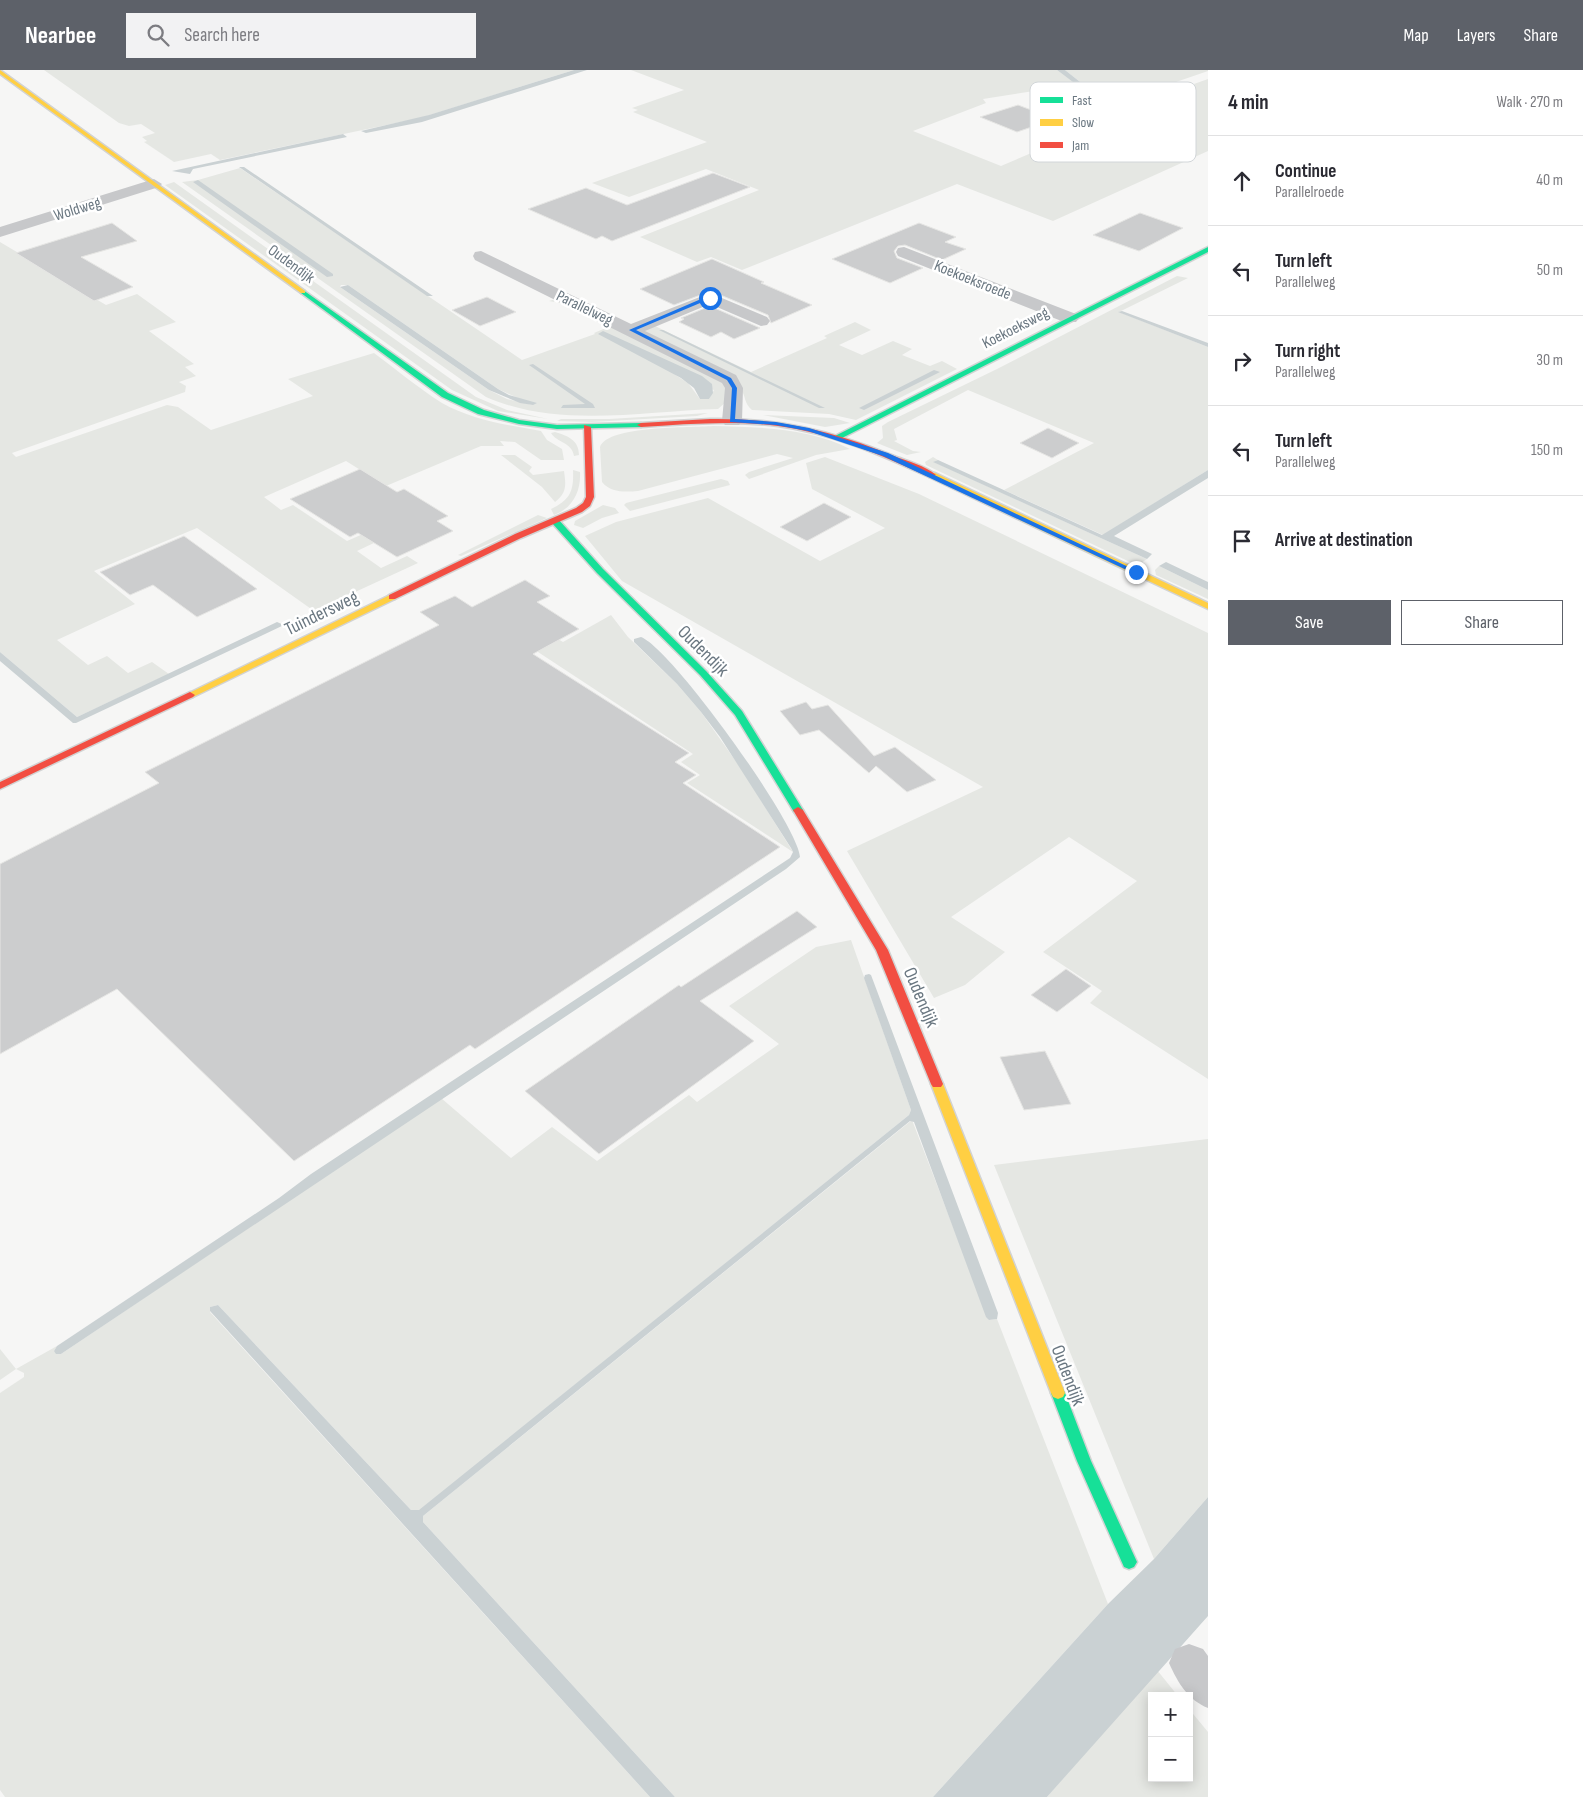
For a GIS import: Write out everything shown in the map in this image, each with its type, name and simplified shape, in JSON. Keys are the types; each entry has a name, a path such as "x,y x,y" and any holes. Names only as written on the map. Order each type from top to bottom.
{"street":[{"name":"Oudendijk","path":"0,71 455,401 477,411 507,420 548,426 587,427"},
{"name":"Woldweg","path":"0,232 154,184"},
{"name":"Koekoeksweg","path":"837,437 1208,249"},
{"name":"Koekoeksroede","path":"904,252 1070,318"},
{"name":"Parallelweg","path":"481,256 729,379 734,388 732,421"},
{"path":"631,330 710,298 761,321"},
{"path":"587,427 732,421 776,424 837,437 886,454 931,474 1208,606"},
{"name":"Tuindersweg","path":"0,786 518,536 578,510 590,500 587,427"},
{"name":"Oudendijk","path":"556,521 600,571 703,673 739,713 882,950 915,1025 1084,1461 1130,1562"}],"shaded area":[{"path":"44,70 574,70 420,118 220,160 211,154 174,162 144,142 147,141 142,137 155,133 141,124 129,126 119,123"},
{"path":"574,70 587,70 422,122 366,133 361,131 429,115"},
{"path":"631,70 1057,70 1073,82 1030,82 1030,92 983,99 986,103 913,131 1001,166 1030,154 1030,162 1184,162 1053,221 957,184 742,270 711,257 697,262 640,237 759,190 706,169 629,197 592,183 707,142 633,112 638,110 632,108 684,90"},
{"path":"1057,70 1065,70 1080,82 1073,82"},
{"path":"1065,70 1208,70 1176,82 1080,82"},
{"path":"1208,79 1208,151 1196,156 1196,83"},
{"path":"343,134 347,137 193,169 190,174 172,171"},
{"path":"239,167 244,167 433,296 427,296"},
{"path":"240,168 522,360 595,334 608,327 560,303 549,301 556,299 724,382 727,401 718,409 601,416 542,413 514,407 486,397 182,182 198,180","holes":["341,285 348,285 498,389 533,405 507,399 489,390 340,287","674,374 714,390 709,399 700,399 688,383"]},
{"path":"198,180 333,274 333,276 327,277 193,182"},
{"path":"174,182 476,397 507,410 548,419 498,411 452,390 165,185"},
{"path":"0,242 106,305 137,294 176,322 149,331 194,364 185,367 196,376 179,382 186,386 185,392 12,453 16,457 167,405 178,407 211,430 313,396 288,379 374,353 424,391 453,409 490,421 541,431 547,440 562,449 564,460 541,460 515,442 500,441 504,446 481,446 386,486 346,461 264,497 281,510 293,505 347,541 363,534 376,542 357,551 381,568 407,556 418,563 314,611 197,528 94,571 135,604 57,640 88,665 107,656 128,673 152,662 169,674 77,717 0,652"},
{"path":"1177,276 1188,278 1119,312 1208,347 1208,470 1103,535 1004,490 1094,443 968,390 894,429 897,440 894,441 913,451 921,452 907,455 877,443 883,438 882,426 888,422 997,369"},
{"path":"348,285 498,389 509,395 537,403 533,405 520,403 489,390 340,287"},
{"path":"1122,311 1208,343 1208,347 1118,312"},
{"path":"855,322 871,330 839,345 862,355 893,341 912,349 902,355 930,366 942,361 957,369 856,420 829,414 752,410 739,385 725,371 644,331 655,326 824,407 751,372 827,338 824,336"},
{"path":"659,330 663,330 825,408 819,408"},
{"path":"603,331 702,376 712,384 713,393 709,399 700,399 694,388 681,378 598,334"},
{"path":"533,364 593,404 595,408 561,408 563,405 585,404 529,365"},
{"path":"934,370 940,372 864,410 859,408"},
{"path":"708,413 697,416 592,422 557,421 561,419 609,419"},
{"path":"763,415 834,418 850,423 825,427"},
{"path":"713,426 765,428 801,433 834,442 850,449 816,455 749,479 745,475 749,472 793,458 777,454 638,491 614,490 602,482 600,447 606,440 633,431"},
{"path":"555,432 572,439 579,450 579,455 574,456 573,451 567,445 551,433"},
{"path":"501,455 515,455 532,467 529,471 533,475 564,471 564,492 555,502 542,487"},
{"path":"825,457 919,494 1208,633 1208,1079 1090,1003 1102,991 1043,952 1137,881 1069,837 951,917 1005,952 965,985 934,998 847,851 983,787 622,581 585,536 616,522 708,498 820,561 885,528 812,489 806,463"},
{"path":"933,457 938,460 934,462 1147,559 1141,563 1132,563 926,465 925,462"},
{"path":"938,460 1102,535 1208,470 1208,478 1114,536 1152,554 1147,559 933,462"},
{"path":"573,470 580,472 577,492 566,508 554,515 551,509 563,502 570,494 573,484"},
{"path":"721,479 728,481 730,485 630,511 624,505 626,503"},
{"path":"603,505 615,508 619,513 602,518 583,528 574,525 575,521"},
{"path":"538,515 547,518 461,556 458,555"},
{"path":"1166,562 1208,582 1208,590 1159,566"},
{"path":"1159,566 1208,590 1208,599 1156,575 1155,570"},
{"path":"611,615 628,637 677,684 701,712 742,770 793,852 687,783 700,775 681,762 693,754 503,629 524,619 563,642"},
{"path":"277,622 284,625 76,723 73,723 0,661 0,652 77,717"},
{"path":"641,637 657,649 679,672 731,739 779,810 794,839 800,857 786,869 61,1354 56,1354 54,1351 57,1346 279,1198 311,1174 790,858 793,852 791,848 720,737 677,684 634,642 634,639"},
{"path":"851,940 911,1110 909,1115 419,1511 411,1510 218,1305 210,1307 210,1312 650,1797 5,1797 0,1790 0,1393 24,1377 24,1373 16,1369 57,1346 54,1351 61,1354 441,1098 511,1158 552,1127 597,1161 689,1095 697,1102 779,1044 729,1006 816,947"},
{"path":"865,975 871,975 998,1313 997,1319 989,1320 986,1317 914,1122 910,1121 423,1516 423,1522 675,1797 650,1797 210,1311 210,1307 218,1305 411,1510 419,1510 909,1115 911,1110 864,978"},
{"path":"912,1120 989,1320 997,1319 1108,1604 933,1797 675,1797 423,1522 423,1516"},
{"path":"1208,1139 1208,1497 1154,1559 994,1165"},
{"path":"0,1349 16,1369 0,1380"},
{"path":"1208,1497 1208,1616 1047,1797 933,1797 1108,1604 1154,1559"},
{"path":"1157,1670 1175,1692 1148,1692 1148,1782 1193,1782 1193,1714 1208,1732 1208,1797 1047,1797"}],"building":[{"path":"1018,105 1030,110 1030,128 1017,132 980,117"},
{"path":"713,173 750,187 612,241 602,236 596,239 528,209 586,188 627,205"},
{"path":"1140,213 1183,228 1139,251 1093,235"},
{"path":"112,223 137,241 81,257 133,287 94,301 16,253"},
{"path":"919,223 956,237 945,242 966,249 942,260 905,245 898,246 894,251 897,258 923,268 890,283 832,259"},
{"path":"712,259 812,305 771,323 768,315 711,291 674,305 640,289"},
{"path":"487,297 516,312 480,326 452,310"},
{"path":"710,306 760,328 734,339 721,332 711,337 679,322 684,319 681,318"},
{"path":"1048,428 1079,443 1052,458 1020,443"},
{"path":"360,469 397,492 404,489 448,516 437,521 453,531 397,557 358,533 350,537 290,499"},
{"path":"824,503 851,517 807,541 780,527"},
{"path":"184,536 257,589 197,617 153,585 130,595 100,572"},
{"path":"525,580 550,596 537,602 579,629 533,654 689,753 675,762 696,775 683,783 780,847 475,1049 470,1045 294,1161 117,989 0,1054 0,864 159,783 145,772 439,625 420,612 455,596 472,607"},
{"path":"806,702 812,709 828,705 874,756 895,747 936,780 907,792 876,766 869,773 819,730 800,735 780,711"},
{"path":"797,911 817,927 700,1001 754,1041 599,1154 525,1091 679,985 681,987"},
{"path":"1066,969 1091,986 1057,1012 1031,995"},
{"path":"1045,1051 1071,1104 1024,1110 1000,1057"}],"traffic: fast":[{"path":"837,437 1208,249"},
{"path":"303,292 445,395 481,412 519,422 557,427 641,425"},
{"path":"555,521 600,571 703,673 739,713 798,810"},
{"path":"1058,1393 1084,1461 1129,1562"}],"traffic: slow":[{"path":"0,71 303,292"},
{"path":"932,475 1208,606"},
{"path":"190,695 392,597"},
{"path":"937,1084 1058,1393"}],"traffic: jam":[{"path":"641,425 727,421 779,424 838,438 876,451 932,475"},
{"path":"392,597 518,536 579,510 587,504 590,497 587,427"},
{"path":"0,786 190,695"},
{"path":"798,810 882,950 937,1084"}],"route":[{"path":"710,298 631,330 721,373 729,379 734,388 732,421 776,424 809,430 837,437 886,454 1136,572"}]}
